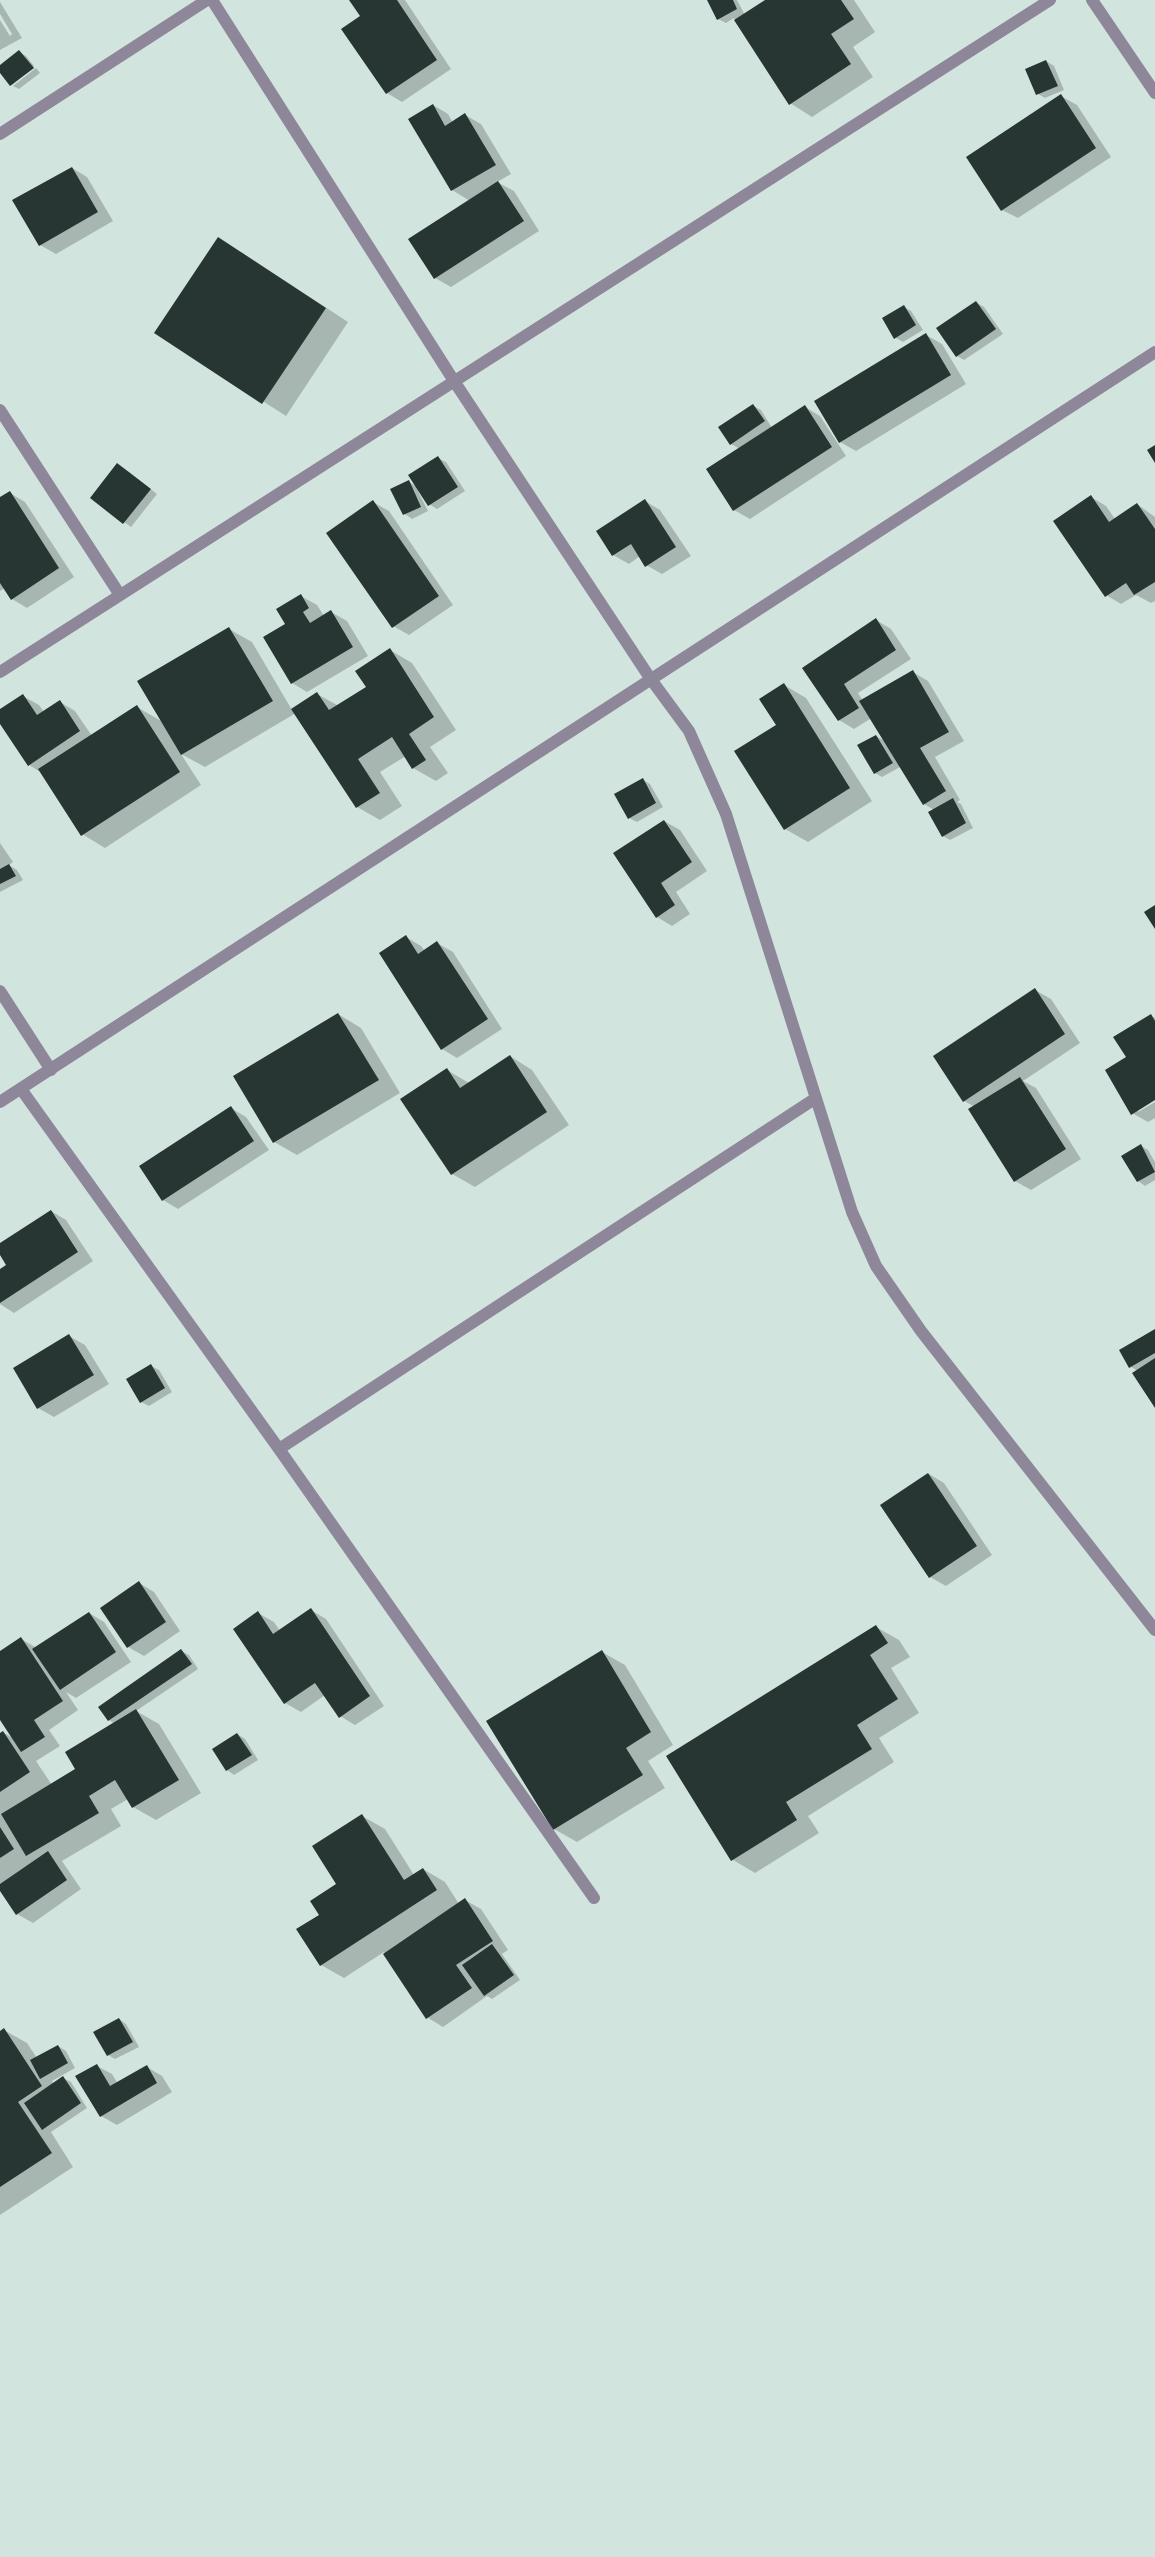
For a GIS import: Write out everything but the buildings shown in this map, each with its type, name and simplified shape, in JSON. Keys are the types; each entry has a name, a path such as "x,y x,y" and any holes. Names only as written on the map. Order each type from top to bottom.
{"street":[{"path":"0,134 207,0"},
{"path":"212,0 454,381 650,678 689,731 726,814 852,1212 876,1266 921,1331 1155,1630"},
{"path":"0,672 1050,0"},
{"path":"1092,0 1155,93"},
{"path":"0,1102 1155,352"},
{"path":"0,410 120,595"},
{"path":"0,991 51,1070"},
{"path":"21,1089 279,1449 594,1898"},
{"path":"279,1449 816,1098"}]}
